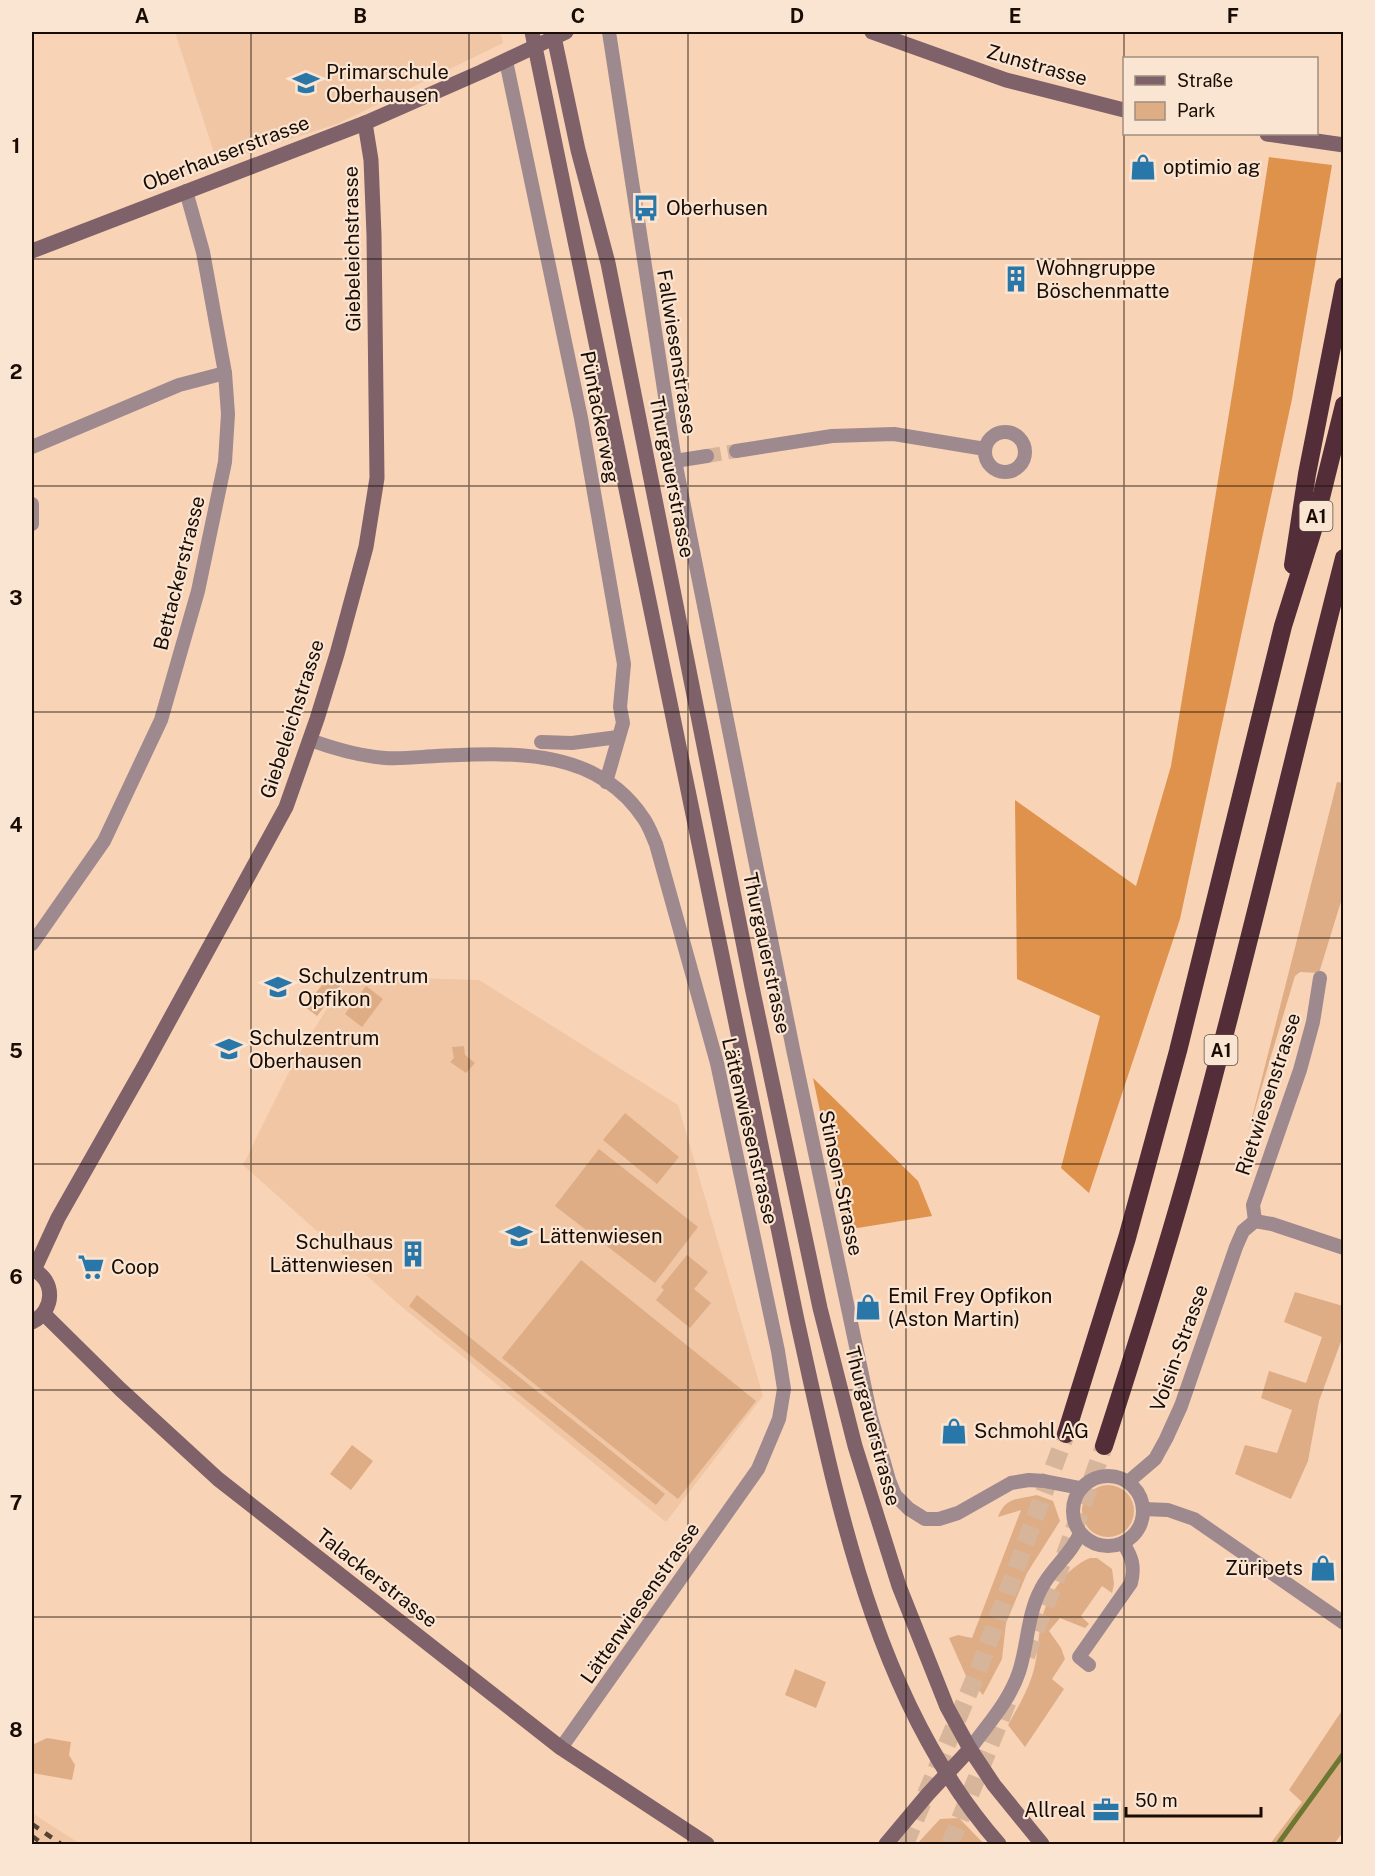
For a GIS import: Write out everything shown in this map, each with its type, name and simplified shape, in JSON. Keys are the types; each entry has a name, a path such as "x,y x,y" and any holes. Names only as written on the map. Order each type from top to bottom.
{"highway":[{"path":"1283,626 1307,474 1344,286"},
{"name":"A1","path":"1066,1434 1127,1238 1178,1051 1283,626 1313,530 1344,405"},
{"name":"A1","path":"1104,1446 1192,1156 1242,969 1344,558"},
{"path":"1320,649 1344,605"}],"main road":[{"path":"532,32 823,1440 849,1540 878,1626 904,1693 946,1775 999,1845"},
{"name":"Thurgauerstrasse","path":"553,32 578,150 608,263 630,368 679,628 822,1320 855,1446 896,1577 932,1673 970,1749 994,1785 1042,1845"},
{"name":"Oberhauserstrasse","path":"32,250 365,123 566,32"},
{"name":"Zunstrasse","path":"872,32 1006,80 1123,109"},
{"name":"Giebeleichstrasse","path":"33,1270 64,1207 146,1063 286,807 337,654 366,547 377,478 374,235 371,160 365,123"},
{"path":"1273,135 1338,145"},
{"path":"33,1270 47,1282 50,1290 48,1307 38,1318"},
{"name":"Talackerstrasse","path":"38,1318 218,1479 561,1748 707,1845"},
{"path":"886,1845 970,1749"}],"street":[{"name":"Fallwiesenstrasse","path":"609,32 675,461 718,677"},
{"name":"Püntackerweg","path":"512,58 581,418 624,664 620,707 623,723 606,782"},
{"name":"Bettackerstrasse","path":"35,939 104,841 161,720 198,591 225,462 228,414 225,373 203,252 186,191"},
{"path":"32,447 179,385 225,373"},
{"path":"736,451 832,436 894,434 985,448"},
{"path":"675,461 707,456"},
{"path":"32,504 32,524"},
{"name":"Stinson-Strasse","path":"718,677 793,1049 869,1405 895,1495 909,1509 925,1519 939,1519 958,1513 1011,1483 1029,1479 1080,1488"},
{"path":"541,742 572,743 618,737"},
{"name":"Lättenwiesenstrasse","path":"310,740 355,755 388,758 525,754 579,766 606,782 629,801 644,819 656,844 717,1063 778,1351 784,1389 779,1419 758,1468 561,1748"},
{"name":"Rietwiesenstrasse","path":"1255,1221 1253,1205 1300,1070 1313,1022 1320,978"},
{"path":"1255,1221 1272,1224 1344,1248"},
{"name":"Voisin-Strasse","path":"1128,1482 1155,1459 1166,1439 1181,1406 1236,1247 1243,1232 1255,1221"},
{"path":"1103,1475 1116,1476 1128,1482 1141,1498 1143,1509 1141,1523 1134,1535 1123,1543 1111,1546 1089,1541 1080,1533 1074,1522 1072,1511 1074,1499 1080,1488 1090,1480 1103,1475"},
{"path":"1143,1509 1168,1510 1194,1519 1344,1623"},
{"path":"970,1749 1000,1709 1014,1684 1023,1655 1029,1620 1042,1587 1055,1567 1076,1543 1080,1533"},
{"path":"1089,1665 1079,1657 1131,1583 1134,1570 1132,1558 1123,1543"}],"shaded area":[{"name":"Primarschule Oberhausen","path":"175,32 500,32 503,43 337,124 217,162"},
{"path":"1269,157 1332,165 1292,399 1180,919 1089,1193 1061,1168 1100,1016 1017,979 1015,800 1136,886 1171,766"},
{"name":"Lättenwiesen","path":"347,976 479,980 678,1105 763,1396 666,1522 402,1307 243,1165 294,1062"},
{"path":"813,1078 918,1181 932,1216 845,1230"},
{"path":"32,1813 80,1844 32,1844"}],"green space":[{"path":"1337,782 1343,783 1343,895 1319,973 1300,972 1295,976 1248,1133"},
{"path":"332,972 344,981 317,1016 305,1007"},
{"path":"366,986 383,999 362,1027 345,1014"},
{"path":"464,1046 465,1055 475,1063 466,1073 450,1062 454,1058 452,1047"},
{"path":"625,1113 679,1157 657,1184 603,1140"},
{"path":"599,1149 698,1227 655,1283 555,1206"},
{"path":"687,1255 708,1272 694,1289 711,1303 690,1328 656,1300 664,1290 661,1287"},
{"path":"581,1260 756,1401 678,1499 502,1358"},
{"path":"1295,1292 1343,1306 1343,1336 1319,1401 1308,1461 1291,1499 1235,1474 1245,1445 1277,1453 1292,1410 1261,1398 1269,1371 1306,1383 1322,1337 1284,1322"},
{"path":"417,1295 665,1494 656,1505 409,1306"},
{"path":"352,1445 373,1461 351,1490 330,1474"},
{"path":"1103,1485 1113,1485 1127,1492 1134,1511 1127,1530 1113,1537 1103,1537 1093,1533 1086,1526 1082,1516 1082,1506 1086,1496 1093,1489"},
{"path":"1037,1495 1053,1501 1060,1521 1027,1573 1006,1623 1002,1659 983,1695 966,1676 949,1638 958,1635 972,1638 1021,1510 998,1517 1001,1510 1013,1500"},
{"path":"1090,1558 1097,1558 1112,1569 1114,1584 1112,1593 1102,1586 1081,1616 1089,1624 1085,1628 1060,1618 1049,1631 1061,1648 1065,1659 1052,1679 1064,1689 1025,1747 1008,1725 1032,1676 1047,1603 1065,1576"},
{"path":"795,1669 826,1682 816,1708 785,1695"},
{"path":"1343,1709 1343,1832 1334,1844 1270,1844 1302,1802 1289,1790"},
{"path":"47,1738 71,1742 69,1755 75,1765 72,1780 32,1773 32,1745"},
{"path":"959,1818 984,1844 917,1844 940,1819"}],"waterway":[{"path":"1278,1844 1344,1753"}],"tunnel":[{"path":"707,456 736,451"},
{"path":"905,1844 979,1668 1066,1434"},
{"path":"1026,1656 1104,1446"},
{"path":"950,1844 1010,1696"}],"railway":[{"path":"32,1824 61,1844"},
{"path":"32,1836 43,1844"}],"place":[{"name":"Primarschule Oberhausen","path":"306,83"},
{"name":"optimio ag","path":"1143,167"},
{"name":"Oberhusen","path":"646,208"},
{"name":"Wohngruppe Böschenmatte","path":"1016,279"},
{"name":"Schulzentrum Opfikon","path":"278,987"},
{"name":"Schulzentrum Oberhausen","path":"229,1049"},
{"name":"Lättenwiesen","path":"519,1236"},
{"name":"Schulhaus Lättenwiesen","path":"413,1254"},
{"name":"Coop","path":"91,1267"},
{"name":"Emil Frey Opfikon (Aston Martin)","path":"868,1307"},
{"name":"Schmohl AG","path":"954,1431"},
{"name":"Züripets","path":"1323,1568"},
{"name":"Allreal","path":"1106,1810"}]}
